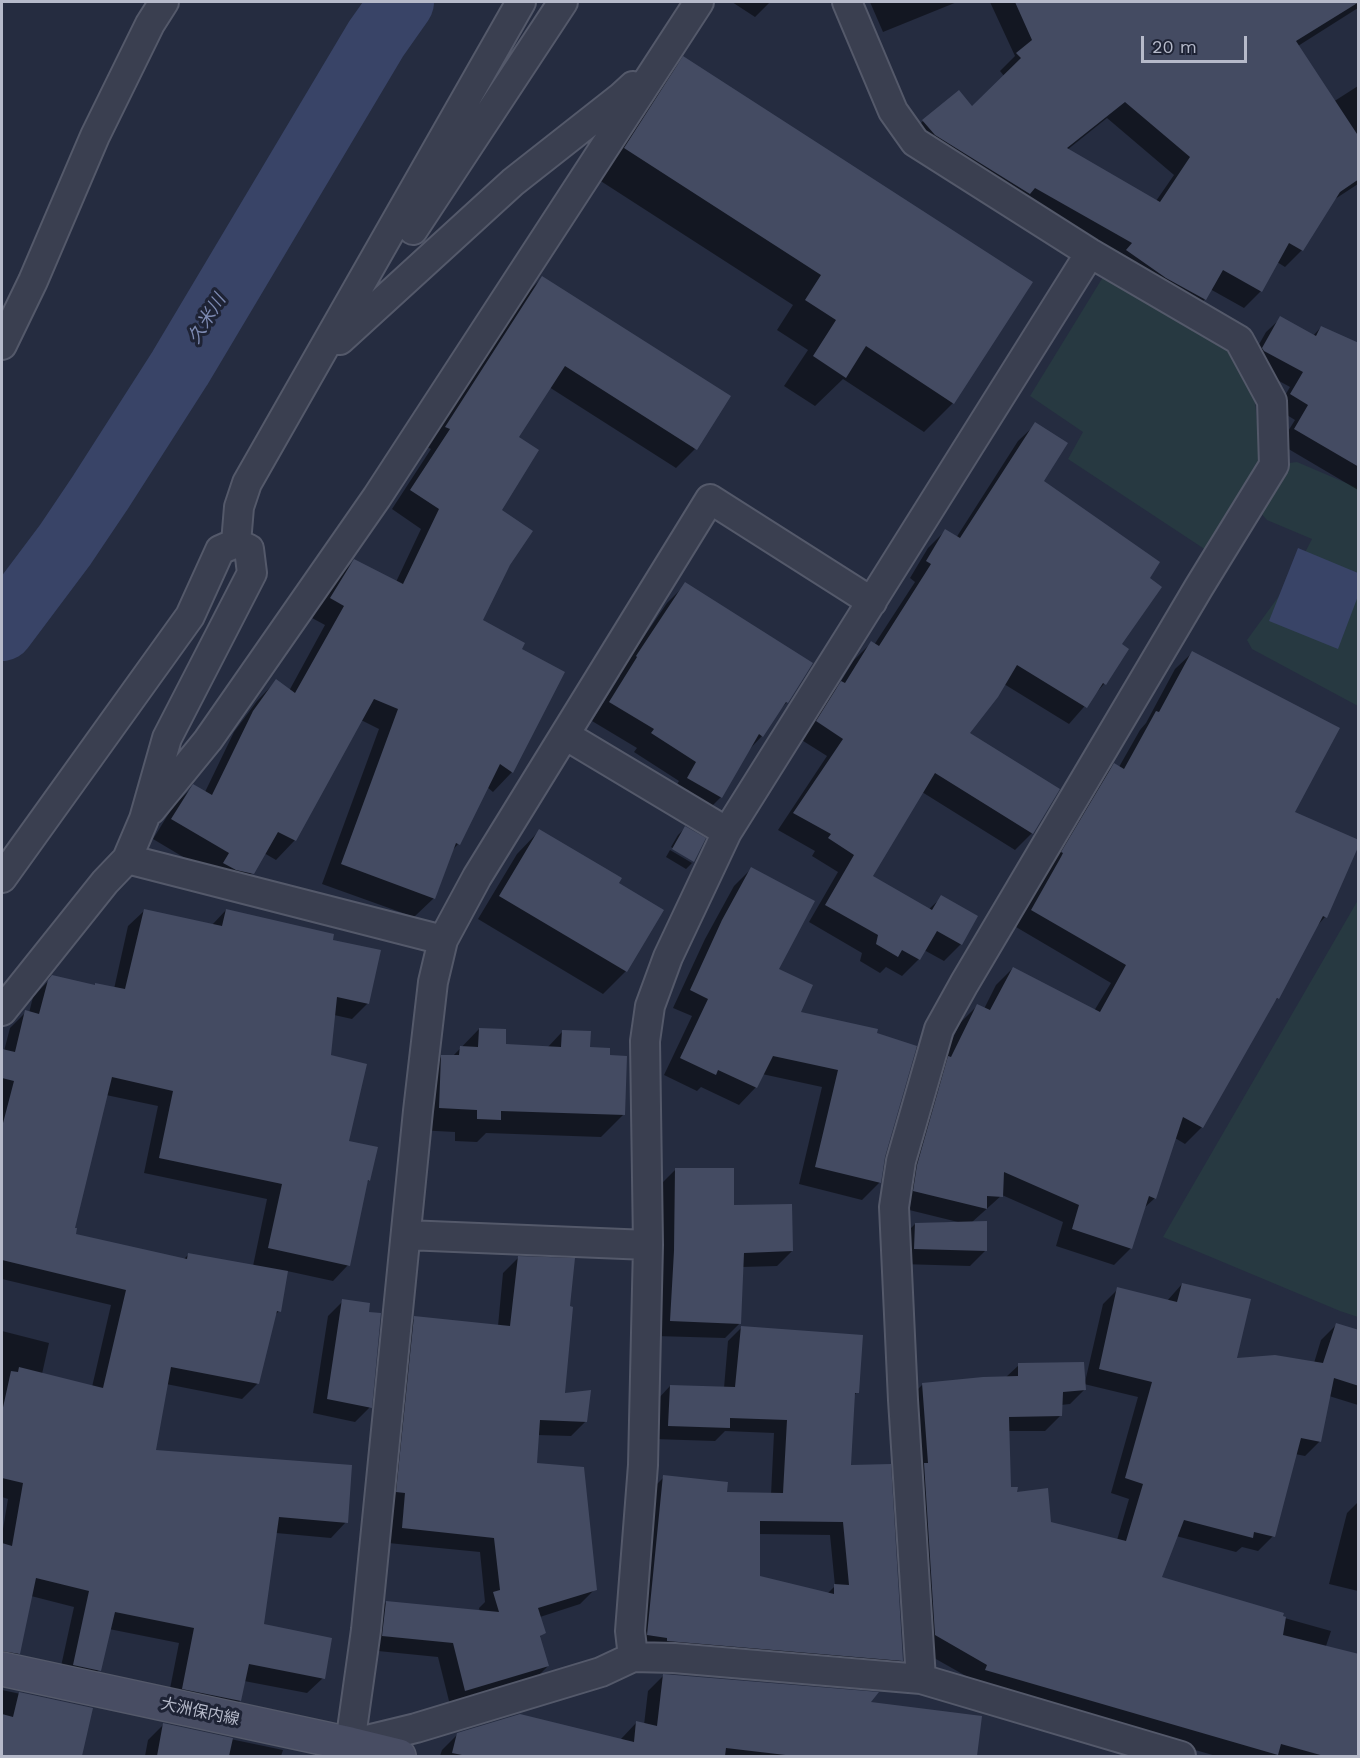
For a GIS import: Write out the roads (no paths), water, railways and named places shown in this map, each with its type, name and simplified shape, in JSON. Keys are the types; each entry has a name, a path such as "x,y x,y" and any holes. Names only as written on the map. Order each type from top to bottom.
{"main road":[{"name":"大洲保内線","path":"2,1669 350,1750 399,1756"}],"street":[{"path":"2,345 33,281 95,135 150,24 164,2"},
{"path":"236,543 239,507 247,483 521,2"},
{"path":"247,483 563,2"},
{"path":"144,819 208,740 377,497 699,2"},
{"path":"847,2 893,111 915,142 1090,253 1239,340 1272,400 1274,465 1181,618 939,1029 901,1161 894,1207 903,1400 921,1679"},
{"path":"340,340 513,182 621,98 664,55"},
{"path":"633,1657 630,1631 643,1464 648,1245 645,1041 650,1006 668,957 727,832 1090,253"},
{"path":"872,602 710,499 477,877 443,940 433,982 366,1630 350,1750 601,1672 633,1657 674,1658 921,1679 1181,1756"},
{"path":"2,878 190,616 220,550 236,543 249,549 252,573 167,738 144,819 127,859 105,882 2,1011"},
{"path":"565,735 727,832"},
{"path":"127,859 443,940"},
{"path":"406,1234 648,1245"}],"water":[{"path":"383,2 423,2 392,43 387,39 381,5"},
{"path":"1298,548 1358,573 1358,596 1338,649 1269,621"}],"waterway":[{"name":"久米川","path":"2,629 65,545 180,368 376,39 402,2"}]}
